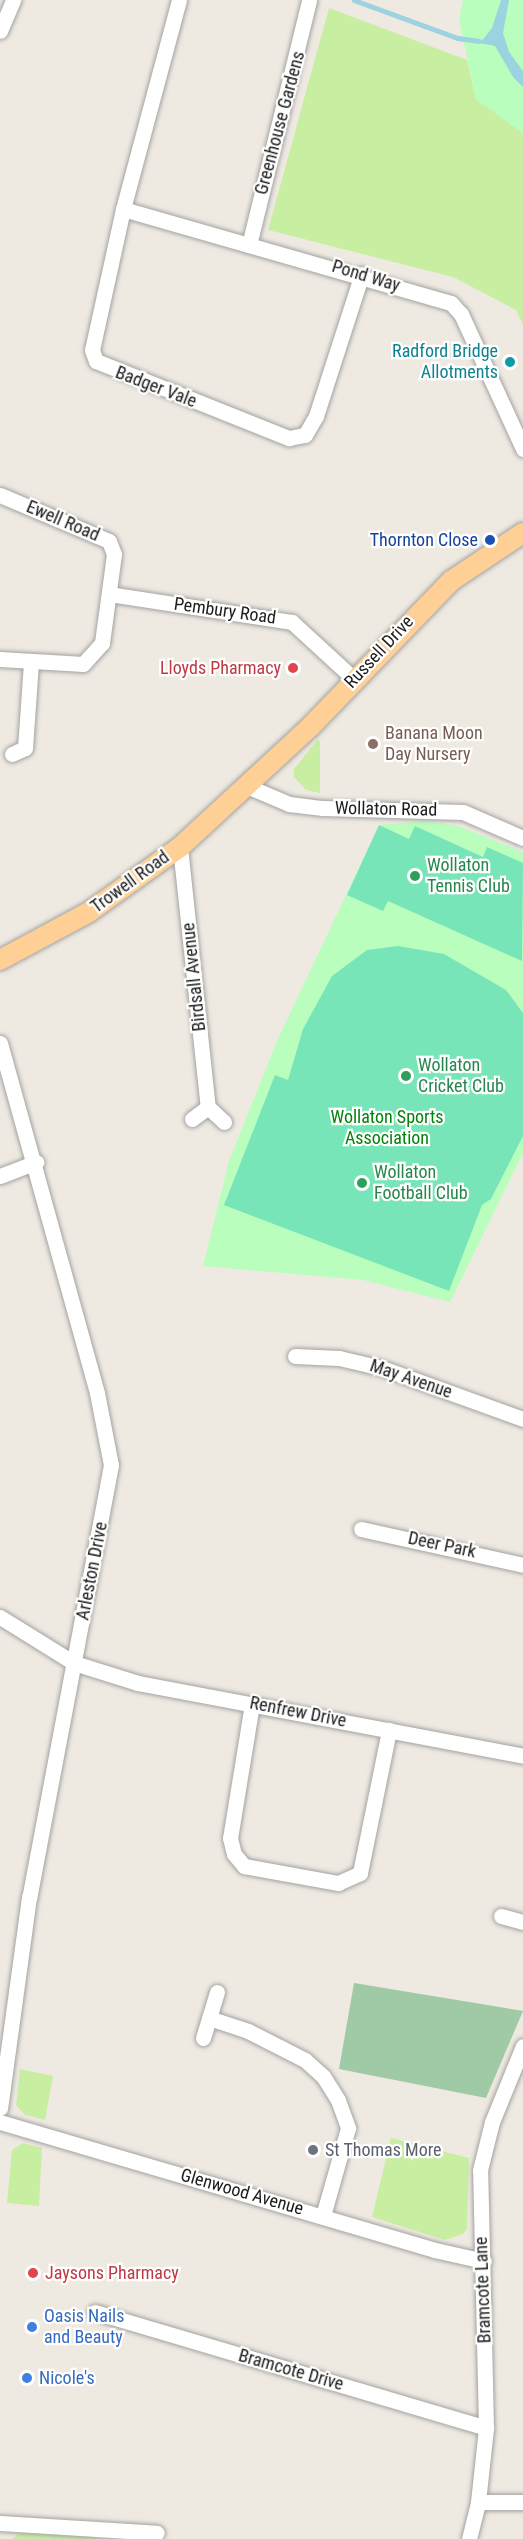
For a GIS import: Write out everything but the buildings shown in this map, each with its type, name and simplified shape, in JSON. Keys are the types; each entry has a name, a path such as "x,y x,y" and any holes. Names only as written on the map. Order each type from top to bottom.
{"main road":[{"name":"Russell Drive","path":"247,786 451,581 523,533"},
{"name":"Trowell Road","path":"0,960 88,912 180,846 247,786"}],"street":[{"path":"0,31 13,0"},
{"name":"Badger Vale","path":"178,0 123,209 92,350 96,361 288,438 305,435 316,416 362,274"},
{"name":"Greenhouse Gardens","path":"249,245 309,0"},
{"name":"Pond Way","path":"123,209 362,274 451,303 461,314 523,449"},
{"name":"Ewell Road","path":"0,495 109,541 114,554 102,643 83,664 31,662"},
{"name":"Pembury Road","path":"109,594 292,621 354,679"},
{"path":"0,659 31,662 25,748 12,753"},
{"name":"Wollaton Road","path":"247,786 289,804 312,807 463,812 523,838"},
{"name":"Birdsall Avenue","path":"180,846 208,1107"},
{"name":"Arleston Drive","path":"0,1043 36,1162 110,1452 108,1494 29,1897 0,2108"},
{"path":"192,1119 208,1107 224,1122"},
{"path":"0,1176 36,1162"},
{"name":"May Avenue","path":"295,1356 360,1362 523,1419"},
{"name":"Deer Park","path":"361,1529 523,1565"},
{"name":"Renfrew Drive","path":"0,1617 74,1663 138,1683 523,1756"},
{"path":"252,1704 230,1838 238,1861 254,1868 338,1883 360,1872 389,1730"},
{"path":"501,1916 523,1922"},
{"path":"203,2038 217,1992"},
{"path":"209,2018 248,2031 305,2060 323,2076 338,2100 348,2128 323,2216"},
{"name":"Bramcote Lane","path":"469,2539 478,2502 486,2428 484,2260 479,2194 482,2158 492,2122 523,2046"},
{"name":"Glenwood Avenue","path":"0,2122 323,2216 484,2260"},
{"name":"Bramcote Drive","path":"95,2312 486,2428"},
{"path":"478,2502 523,2502"},
{"path":"2,2539 0,2522 157,2533"}],"green space":[{"path":"463,0 523,0 523,133 476,99 459,20"},
{"path":"329,8 467,60 476,99 523,133 523,325 516,310 453,277 268,230"},
{"path":"318,739 320,742 320,793 306,790 294,777 294,769"},
{"name":"Wollaton Sports Association","path":"427,821 458,826 523,852 523,1153 450,1302 363,1280 203,1266 229,1161 277,1041 379,825"},
{"name":"Wollaton Tennis Club","path":"379,825 409,839 415,826 483,857 487,847 523,863 522,961 388,901 383,911 347,895"},
{"name":"Wollaton Cricket Club","path":"398,946 444,954 506,990 523,1013 523,1136 491,1199 482,1205 449,1291 224,1205 275,1075 288,1080 303,1029 332,976 367,950"},
{"path":"354,1983 523,2011 486,2098 339,2069"},
{"path":"20,2069 53,2076 45,2120 25,2115 16,2105"},
{"path":"391,2138 469,2158 467,2229 463,2234 445,2240 372,2217"},
{"path":"23,2143 42,2148 39,2206 7,2203 12,2150"},
{"path":"20,2531 97,2535 97,2539 13,2539"}],"water":[{"path":"501,0 509,0 503,33 509,52 523,71 523,87 513,77 495,46 480,43 492,28"}],"waterway":[{"path":"354,0 458,38 479,41"}],"place":[{"name":"Radford Bridge Allotments","path":"510,362"},
{"name":"Thornton Close","path":"490,540"},
{"name":"Lloyds Pharmacy","path":"293,668"},
{"name":"Banana Moon Day Nursery","path":"373,744"},
{"name":"Wollaton Tennis Club","path":"415,876"},
{"name":"Wollaton Cricket Club","path":"406,1076"},
{"name":"Wollaton Football Club","path":"362,1183"},
{"name":"St Thomas More","path":"313,2150"},
{"name":"Jaysons Pharmacy","path":"33,2273"},
{"name":"Oasis Nails and Beauty","path":"32,2327"},
{"name":"Nicole's","path":"27,2378"}]}
